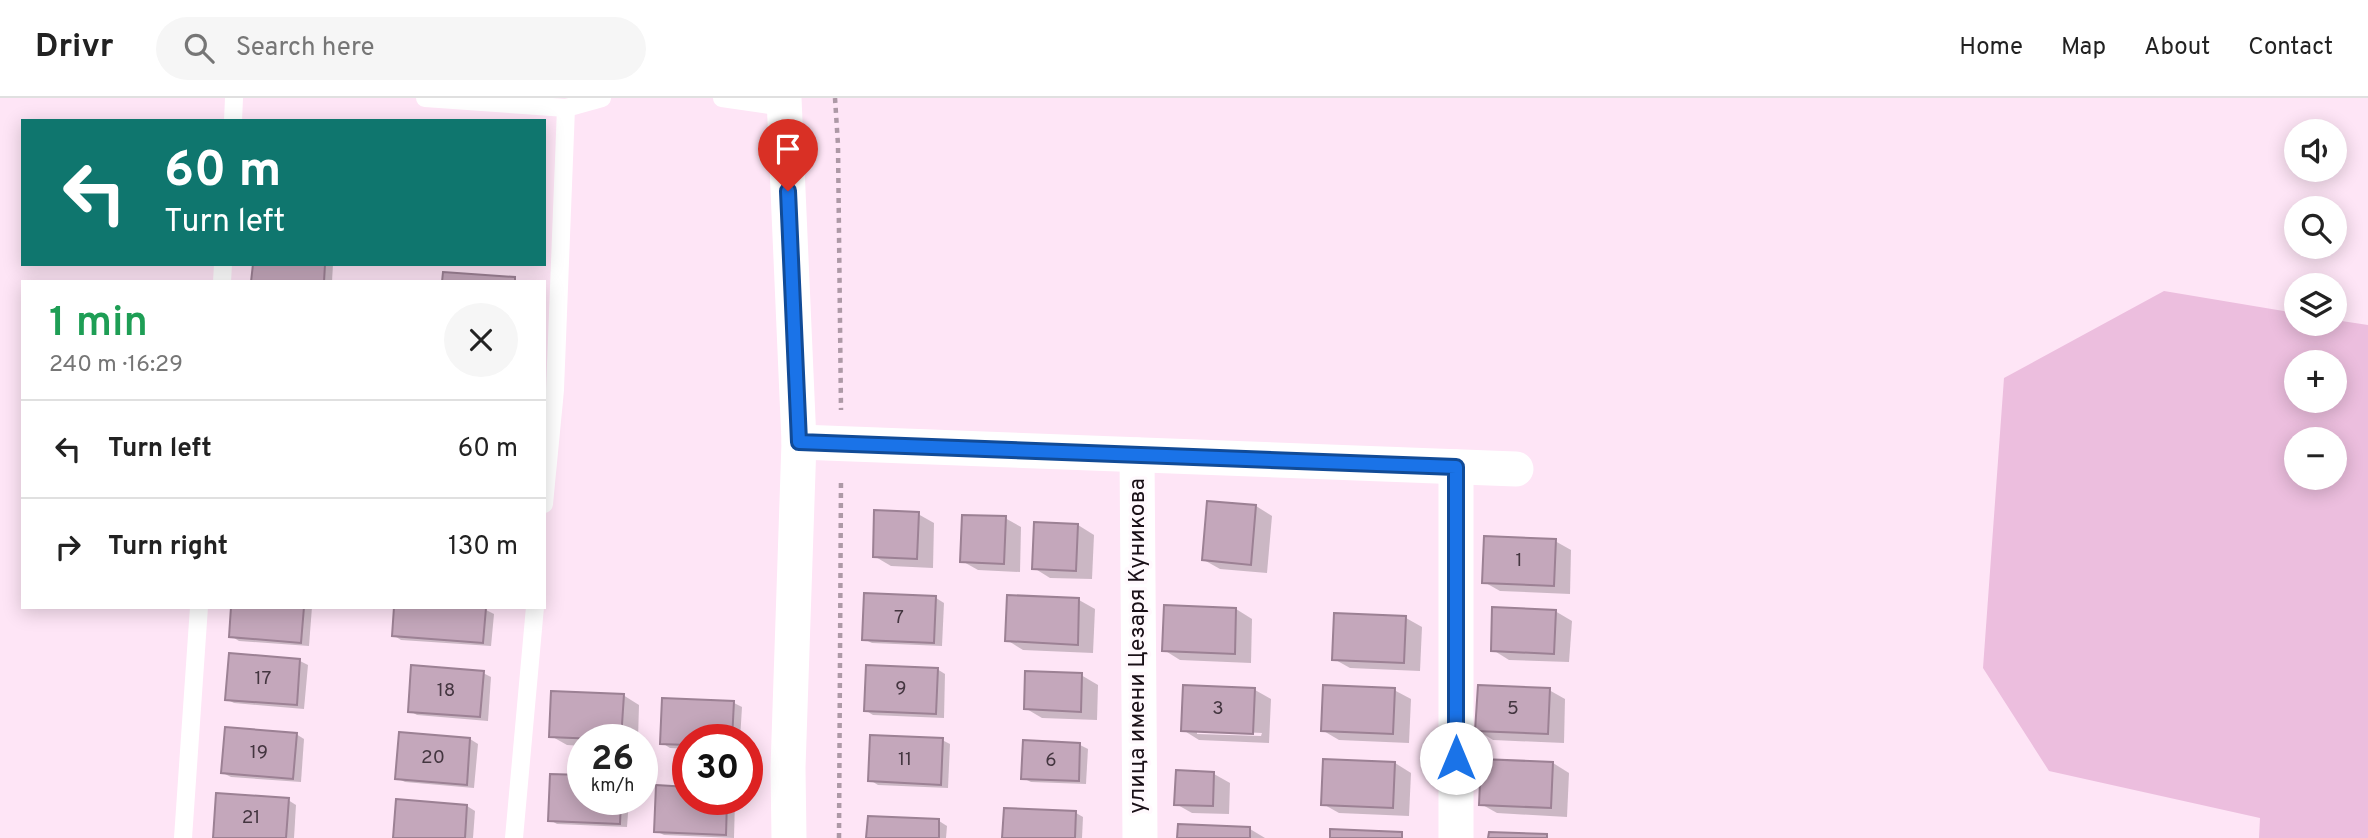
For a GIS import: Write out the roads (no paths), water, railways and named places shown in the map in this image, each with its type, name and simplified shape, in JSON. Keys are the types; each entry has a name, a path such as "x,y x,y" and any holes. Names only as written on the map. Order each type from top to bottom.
{"street":[{"path":"784,102 799,442 788,768 789,838"},
{"path":"799,442 1516,469"},
{"name":"улица имени Цезаря Куникова","path":"1137,455 1140,838"},
{"path":"1455,838 1456,467"}],"lane":[{"path":"233,119 234,98"},
{"path":"425,98 566,108 602,98"},
{"path":"722,98 784,102"},
{"path":"546,483 555,390 566,108"},
{"path":"183,838 199,609"},
{"path":"514,838 535,609"}]}
